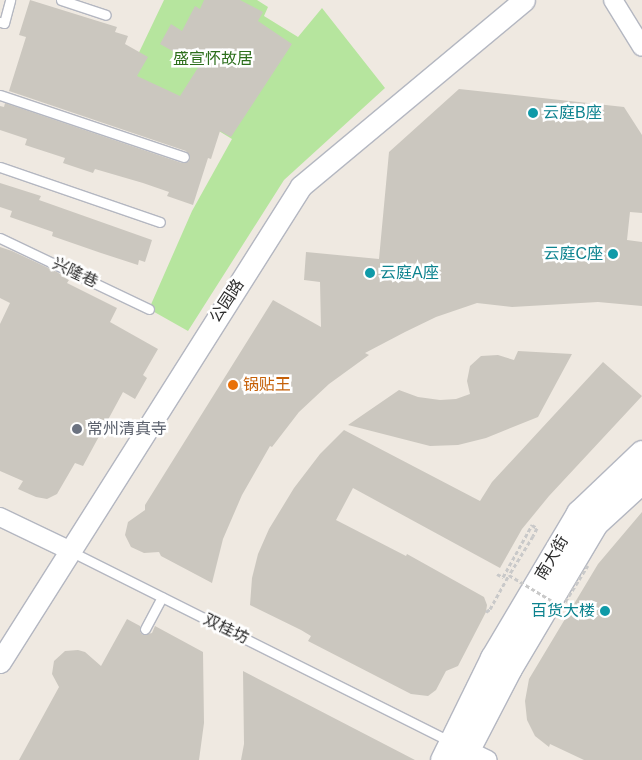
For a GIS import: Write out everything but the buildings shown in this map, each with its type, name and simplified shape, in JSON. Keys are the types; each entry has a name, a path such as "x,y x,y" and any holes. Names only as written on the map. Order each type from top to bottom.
{"main road":[{"name":"南大街","path":"462,754 493,658 579,512 642,453"},
{"name":"南大街","path":"462,754 509,668 594,523 642,480"}],"street":[{"name":"公园路","path":"0,662 69,550 301,186 524,0"},
{"path":"613,0 642,47"},
{"name":"双桂坊","path":"0,517 69,550"}],"lane":[{"path":"0,22 4,23 10,0"},
{"path":"61,0 106,15"},
{"path":"0,95 184,157"},
{"path":"0,167 160,222"},
{"name":"兴隆巷","path":"0,238 149,310"},
{"name":"双桂坊","path":"69,550 462,754"},
{"path":"145,629 162,597"}],"path":[{"path":"486,612 490,609 537,528 532,525 503,577 497,574"},
{"path":"509,575 562,608 588,564"}],"green space":[{"name":"盛宣怀故居","path":"164,0 257,0 268,7 264,16 298,37 322,8 385,88 284,180 188,331 149,309 192,211 232,139 191,114 123,86"}],"place":[{"name":"云庭B座","path":"533,113"},
{"name":"云庭C座","path":"613,254"},
{"name":"云庭A座","path":"370,273"},
{"name":"锅贴王","path":"233,385"},
{"name":"常州清真寺","path":"77,429"},
{"name":"百货大楼","path":"605,611"}]}
